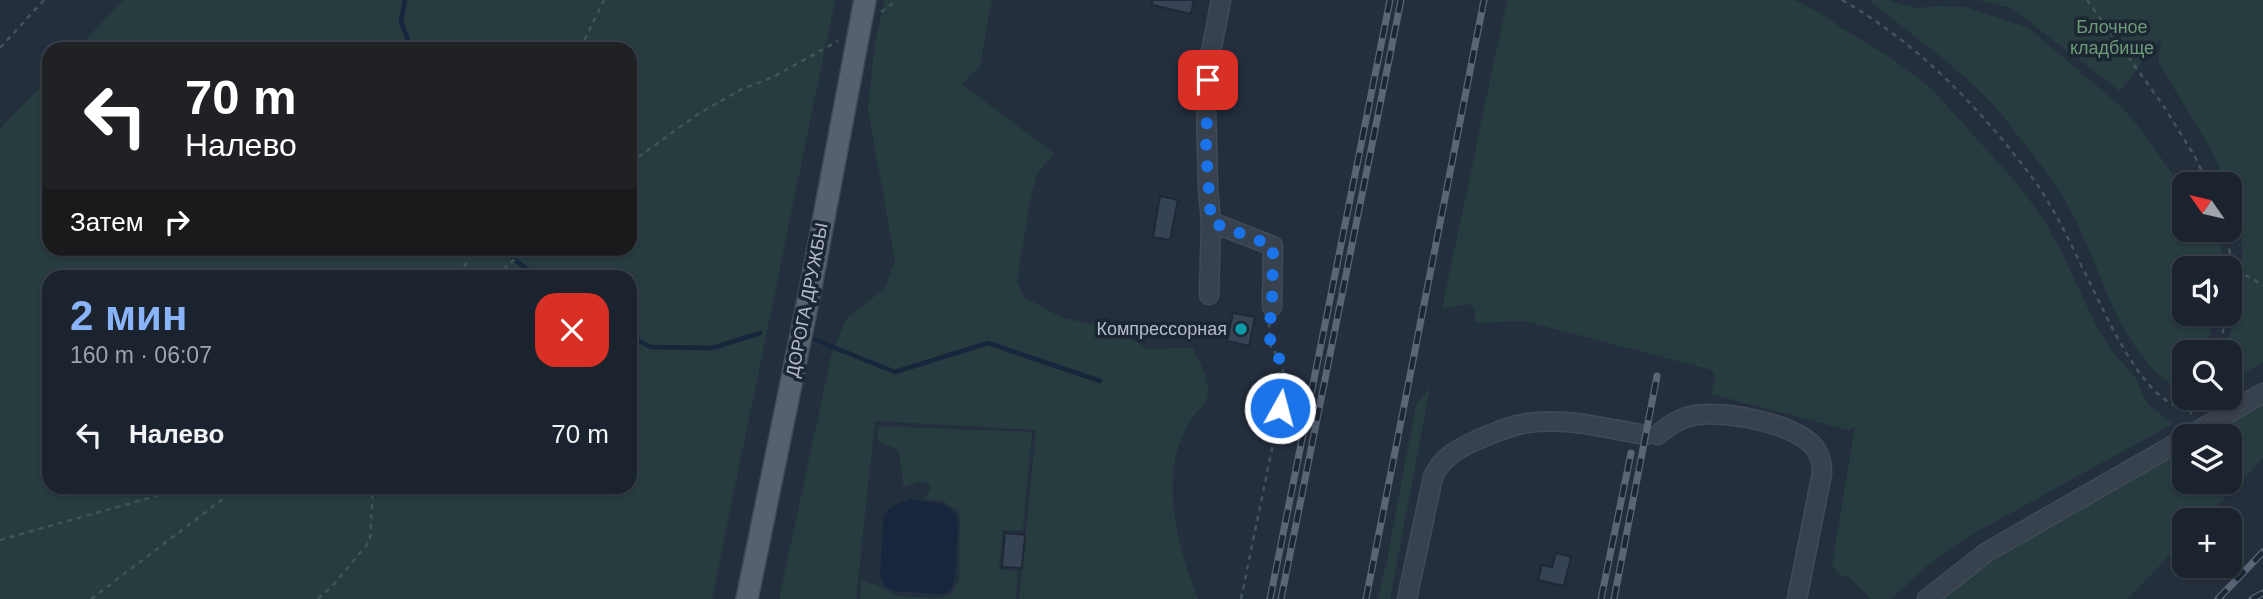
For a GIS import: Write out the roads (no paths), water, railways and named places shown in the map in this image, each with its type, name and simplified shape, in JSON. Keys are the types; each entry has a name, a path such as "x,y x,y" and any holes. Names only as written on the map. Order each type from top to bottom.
{"main road":[{"name":"ДОРОГА ДРУЖБЫ","path":"747,599 811,286 865,0"}],"street":[{"path":"1209,295 1211,222 1206,102 1211,52 1221,0"},
{"path":"1211,222 1273,246 1272,307"},
{"path":"2209,424 2263,393"},
{"path":"1408,599 1433,477 1444,459 1498,431 1532,422 1583,425 1652,435 1695,415 1721,415 1776,425 1797,434 1815,447 1822,462 1822,474 1797,599"},
{"path":"1927,599 1987,552 2172,445"}],"water":[{"path":"910,499 941,504 956,515 958,526 955,578 951,589 943,594 893,591 884,585 880,575 884,516 892,506"}],"waterway":[{"path":"405,0 401,21 408,42"},
{"path":"512,256 528,270"},
{"path":"637,340 651,347 712,348 760,333"},
{"path":"808,337 895,372 988,343 1100,381"}],"railway":[{"path":"1270,599 1390,0"},
{"path":"1281,599 1401,0"},
{"path":"1366,599 1484,0"},
{"path":"1614,599 1657,376"},
{"path":"1601,599 1631,453"},
{"path":"2218,599 2263,552"},
{"path":"2252,599 2263,593"}],"place":[{"name":"Компрессорная","path":"1241,329"}],"park label":[{"name":"Блочное кладбище","path":"2112,37"}]}
